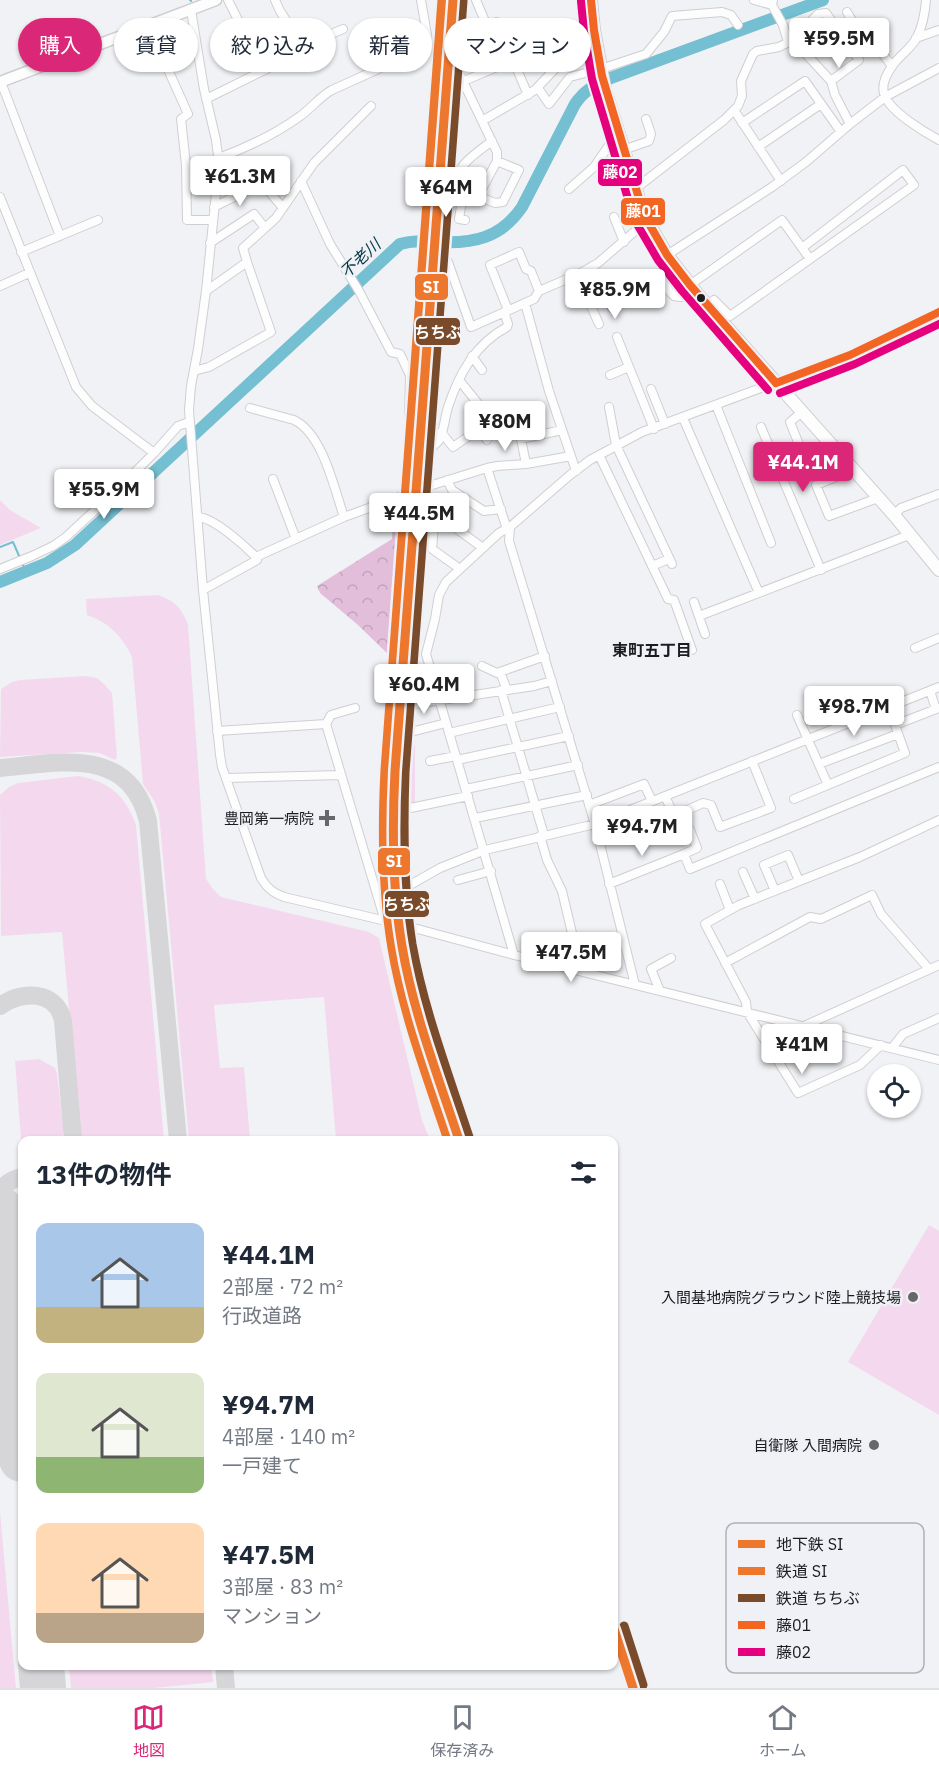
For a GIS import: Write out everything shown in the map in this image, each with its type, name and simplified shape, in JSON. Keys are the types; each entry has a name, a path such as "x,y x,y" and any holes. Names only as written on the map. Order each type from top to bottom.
{"highway":[{"path":"591,0 602,77 619,137 644,215 667,255 703,301 894,515 939,570"}],"main road":[{"path":"168,18 216,0"},
{"path":"1,82 114,38"}],"street":[{"path":"228,0 237,18"},
{"path":"275,0 285,18"},
{"path":"421,0 424,18"},
{"path":"476,0 484,18"},
{"path":"754,0 772,4 790,41 831,81 835,95 850,124"},
{"path":"926,0 923,22 916,39 892,66 884,82 885,97 892,107 939,140"},
{"path":"191,10 206,99 219,158 206,291 189,398 189,425 203,590 221,761 261,878 266,886 272,892 284,897 939,1060"},
{"path":"538,88 549,104 570,76 602,77 646,54 664,32 672,16 722,12 731,15 738,25"},
{"path":"847,12 862,38 868,35 892,66"},
{"path":"802,248 903,170 914,185 730,316 714,300 703,301 674,296 669,291 664,281 664,268 641,225 631,195 635,189 724,120 738,106 742,96 741,81 753,54 757,51 779,47 790,41 818,14 826,13 859,60 831,81"},
{"path":"206,99 343,29"},
{"path":"482,121 538,88 594,30"},
{"path":"916,39 939,30"},
{"path":"464,81 513,60 528,95"},
{"path":"667,255 781,181 885,97 939,68"},
{"path":"169,72 188,114 181,119 186,165 187,220 212,220"},
{"path":"219,158 272,135 302,115 321,96 371,72"},
{"path":"459,72 497,152 497,161 478,196"},
{"path":"742,123 805,81 841,132"},
{"path":"1,82 60,236"},
{"path":"758,147 821,104"},
{"path":"194,371 209,368 272,332 243,248 276,218 314,163 371,106"},
{"path":"734,110 781,181"},
{"path":"623,150 649,141 651,134 646,119"},
{"path":"569,189 594,167 612,141 619,137"},
{"path":"492,141 465,161 458,170 450,192 478,196 495,203 503,202 519,170 497,161"},
{"path":"301,181 330,244 357,288 391,352 400,354 410,375 409,415"},
{"path":"214,207 262,183 283,208"},
{"path":"463,194 459,219 465,220"},
{"path":"0,197 76,387 92,406 154,453"},
{"path":"210,243 254,214 265,228"},
{"path":"614,218 624,242"},
{"path":"21,252 98,220"},
{"path":"690,285 782,220 810,259"},
{"path":"447,262 471,327 534,299 539,291 592,266 624,242 641,225"},
{"path":"460,569 432,549 435,513 426,487 428,452 440,440 447,409 472,356 495,333 507,327 508,324 506,311 490,265 519,252 526,269 531,271 539,291"},
{"path":"206,291 248,262"},
{"path":"592,266 612,308 664,281"},
{"path":"0,286 29,273"},
{"path":"577,275 598,324"},
{"path":"525,303 549,391 576,471"},
{"path":"514,955 426,654 439,595 446,582 499,533 509,528 576,471 616,445 867,347 939,312"},
{"path":"617,336 654,429"},
{"path":"472,356 482,370"},
{"path":"610,375 630,367"},
{"path":"459,380 480,406"},
{"path":"651,389 665,424"},
{"path":"716,405 771,543"},
{"path":"609,407 616,445 670,561 652,566"},
{"path":"250,408 300,423 321,448 344,517"},
{"path":"802,412 790,422 804,457 832,445"},
{"path":"683,418 759,593"},
{"path":"0,569 53,546 66,537 120,487 178,426 189,425"},
{"path":"761,427 821,570"},
{"path":"441,432 453,447 479,429 487,440"},
{"path":"526,464 521,439 562,430"},
{"path":"599,455 668,598 674,600 692,650"},
{"path":"426,487 487,468 571,456"},
{"path":"487,468 509,528 509,541 595,824 635,985"},
{"path":"853,470 816,485 829,516 878,498"},
{"path":"273,479 296,539"},
{"path":"447,480 452,490 484,511 501,508"},
{"path":"894,515 901,508 939,494"},
{"path":"203,590 257,560 256,557 344,517 405,495"},
{"path":"435,513 483,548"},
{"path":"198,517 208,520 237,539 256,557"},
{"path":"699,616 909,535"},
{"path":"694,602 705,634"},
{"path":"915,648 939,638"},
{"path":"482,666 497,673 544,656"},
{"path":"500,672 508,719 535,806 547,860 562,891 580,971"},
{"path":"415,704 534,686 552,681"},
{"path":"403,889 441,868 484,850 595,824 939,687"},
{"path":"794,799 905,753 895,725 938,708 930,691"},
{"path":"449,733 559,704"},
{"path":"355,708 331,715 326,724 385,921"},
{"path":"797,715 828,785"},
{"path":"408,733 446,723"},
{"path":"217,731 326,724"},
{"path":"819,764 898,734"},
{"path":"430,761 457,758 569,736"},
{"path":"665,796 674,816 703,803 711,805 720,827 771,808 752,761"},
{"path":"401,810 525,776 578,765"},
{"path":"684,854 690,868 939,767"},
{"path":"226,778 340,776"},
{"path":"589,805 644,784 652,801"},
{"path":"475,818 586,795"},
{"path":"881,1045 860,1065 798,1093 747,1011 746,1002 705,924 730,910 860,857 939,820"},
{"path":"609,884 697,848 690,830"},
{"path":"775,891 764,865 788,855 799,881"},
{"path":"458,880 491,871"},
{"path":"743,872 755,899"},
{"path":"720,884 730,910"},
{"path":"725,963 810,917 821,919 872,895 881,914 929,969"},
{"path":"660,990 651,969 671,958"},
{"path":"803,1026 939,965"},
{"path":"892,1048 903,1034 939,1018"}],"shaded area":[{"path":"0,500 10,510 41,528 0,545"},
{"path":"158,595 177,605 188,624 206,879 221,897 369,932 379,938 422,1120 428,1136 336,1136 324,997 214,1005 220,1068 244,1067 250,1136 189,1136 159,814 155,802 143,784 132,657 114,631 87,615 86,599"},
{"path":"85,676 97,678 112,693 117,757 115,760 100,753 82,752 0,757 1,689 20,680"},
{"path":"415,745 415,807 400,810 404,747"},
{"path":"78,776 89,778 115,792 132,815 136,825 164,1136 81,1136 62,932 1,936 0,795 18,783"},
{"path":"39,1059 55,1068 64,1132 62,1136 21,1136 15,1061"},
{"name":"入間基地病院グラウンド陸上競技場","path":"929,1225 939,1231 939,1415 848,1362"},
{"path":"0,1512 16,1688 0,1688"},
{"path":"69,1670 212,1670 213,1682 154,1688 71,1688"}],"green space":[{"path":"405,499 393,659 320,593 317,586 392,539 394,503"}],"waterway":[{"name":"不老川","path":"0,582 47,563 75,545 400,244 414,241 463,242 485,237 505,226 522,207 575,104 590,89 608,79 823,0"},
{"path":"0,547 13,542 20,558"},
{"path":"22,563 26,571"}],"taxiway":[{"path":"0,768 45,763 89,764 108,770 125,780 139,797 148,821 178,1136"},
{"path":"0,1006 18,997 37,996 54,1003 59,1011 63,1021 73,1136"},
{"path":"0,1193 9,1182 18,1178"},
{"path":"0,1373 8,1361 12,1343"},
{"path":"0,1402 14,1419 18,1430"},
{"path":"224,1670 226,1688"}],"runway":[{"path":"0,1209 18,1414"},
{"path":"41,1670 43,1688"}],"metro line":[{"name":"SI","path":"453,0 395,771 393,837 396,902 407,971 427,1044 458,1136"},
{"name":"SI","path":"618,1641 633,1688"}],"rail line":[{"name":"SI","path":"442,0 385,770 383,837 386,904 402,997 447,1136"},
{"name":"ちちぶ","path":"463,1 405,772 404,836 407,901 417,969 437,1041 469,1136"},
{"name":"ちちぶ","path":"624,1626 643,1685"}],"transit line":[{"name":"藤01","path":"591,0 602,76 644,215 667,255 690,285 776,383"},
{"name":"藤02","path":"581,1 592,79 634,219 658,260 682,291 768,390"},
{"name":"藤01","path":"776,383 850,355 939,312"},
{"name":"藤02","path":"780,393 855,364 939,324"}],"place":[{"name":"豊岡第一病院","path":"327,818"},
{"name":"入間基地病院グラウンド陸上競技場","path":"913,1297"},
{"name":"自衛隊 入間病院","path":"874,1445"}],"district":[{"name":"東町五丁目","path":"652,650"}]}
